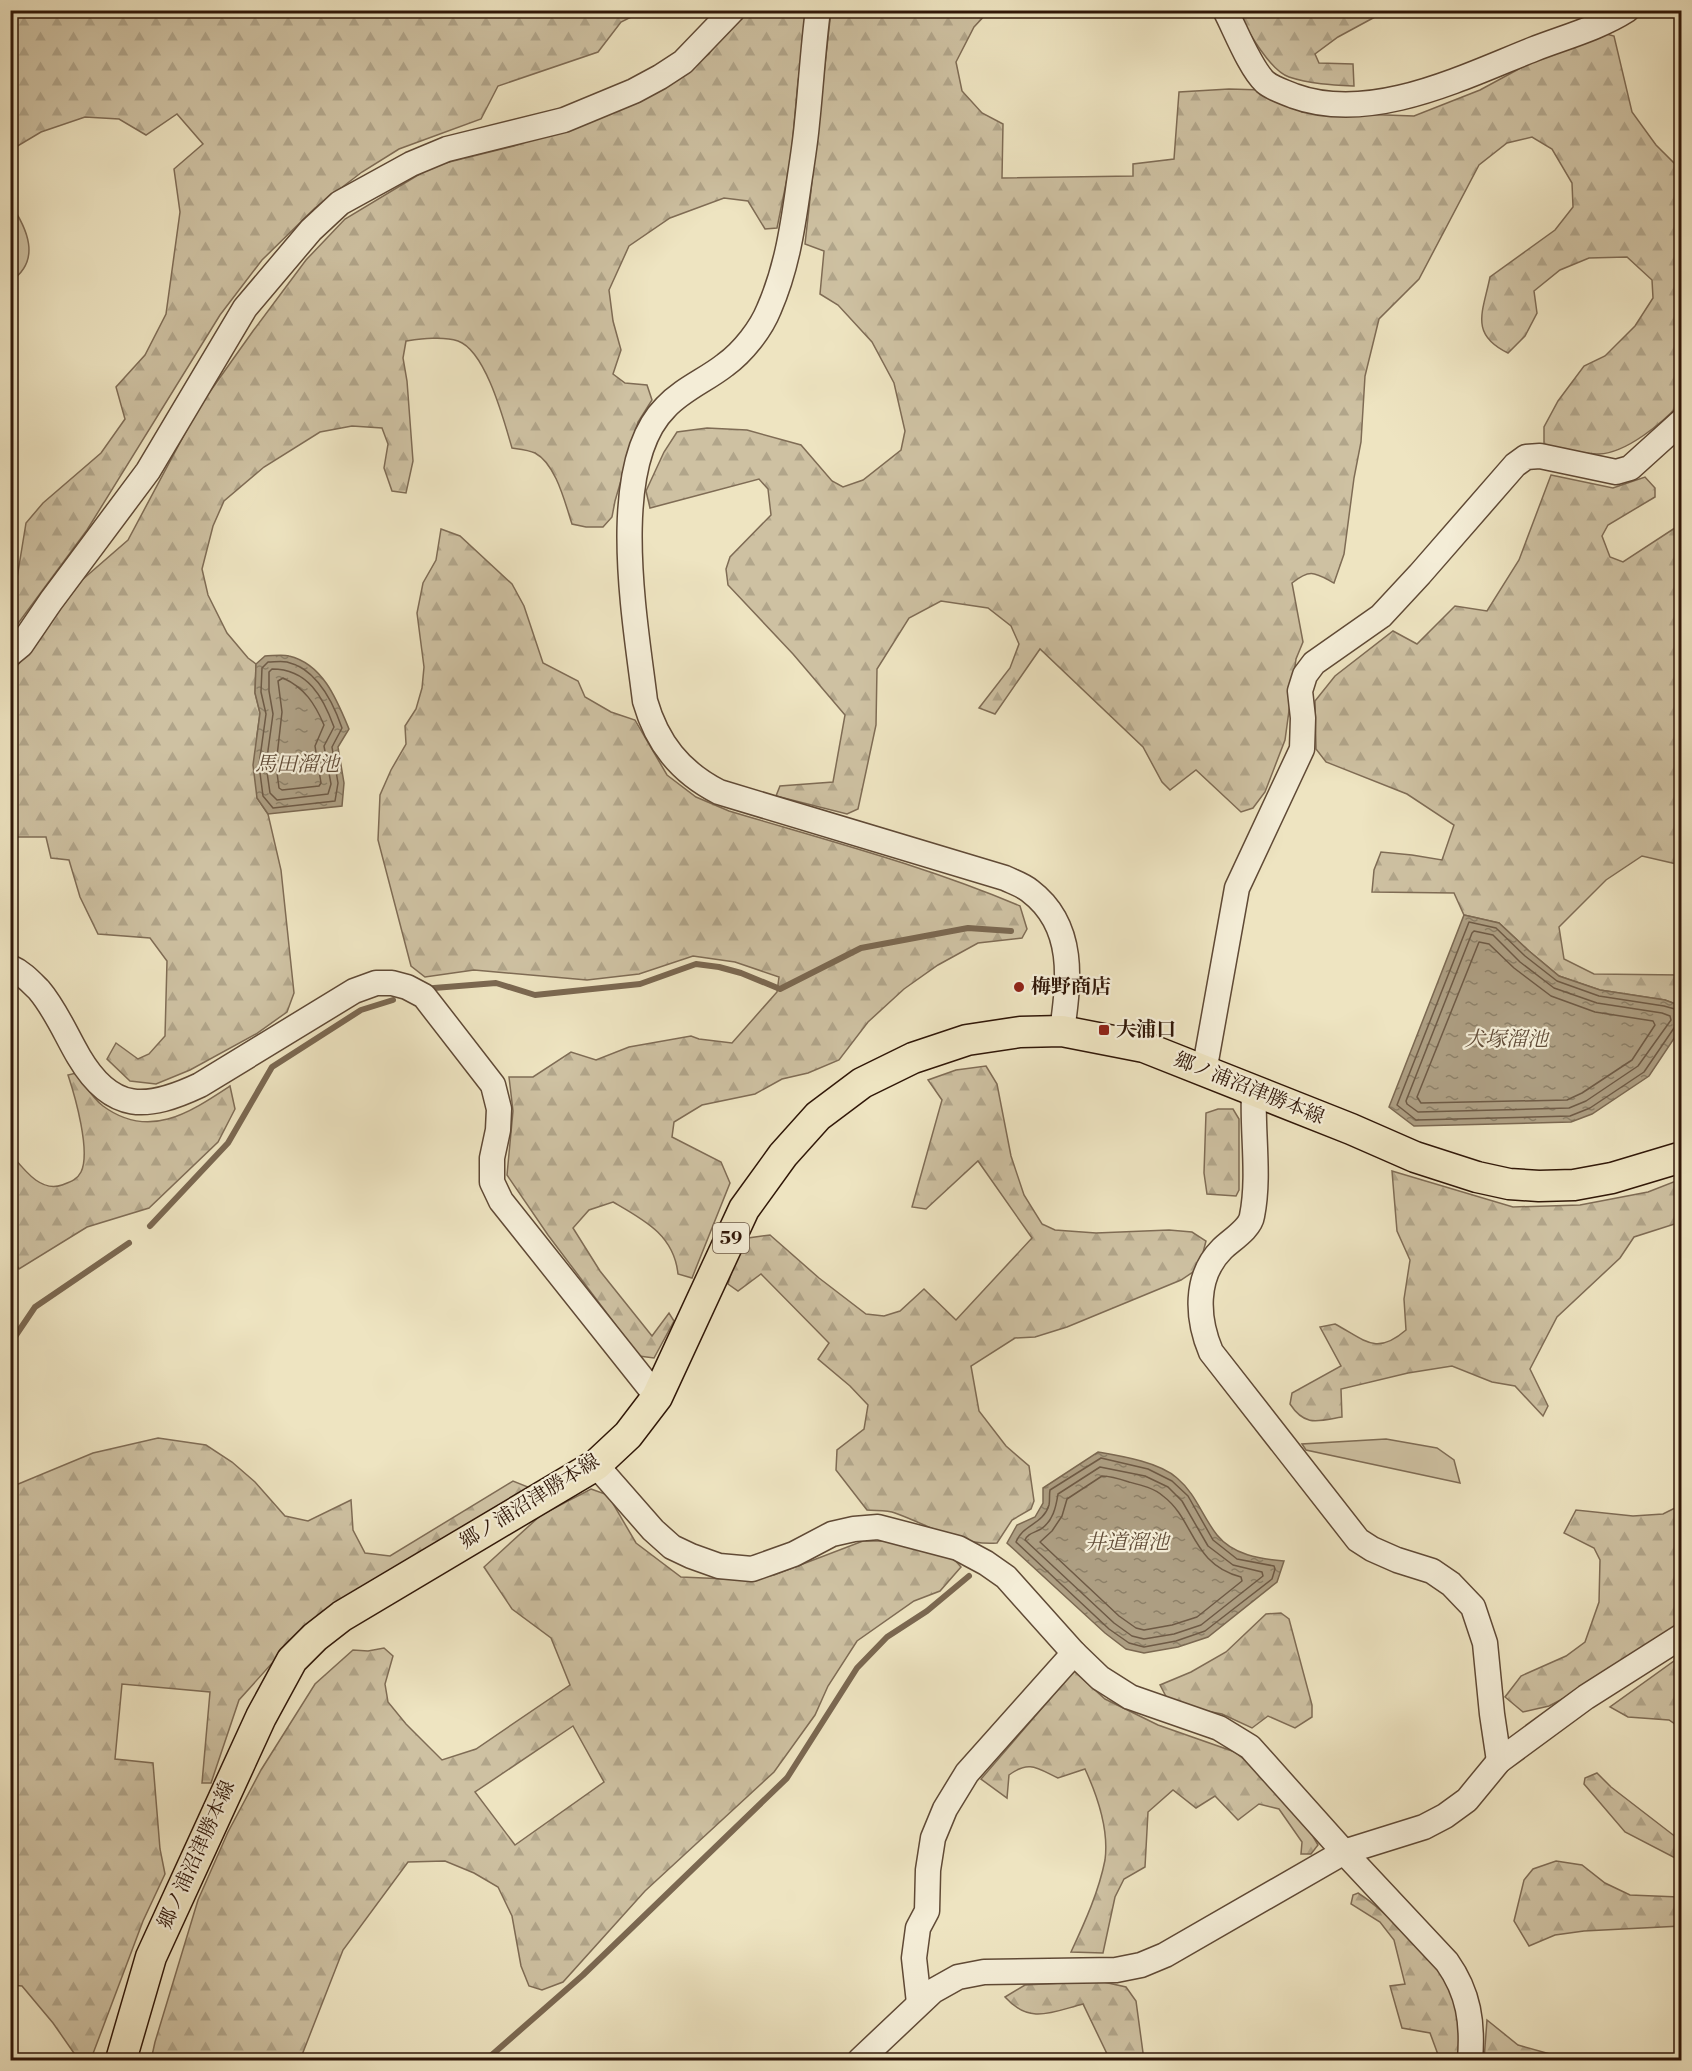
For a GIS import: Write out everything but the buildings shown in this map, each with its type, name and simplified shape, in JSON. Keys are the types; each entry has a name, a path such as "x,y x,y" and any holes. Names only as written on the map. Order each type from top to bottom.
{"main road":[{"name":"郷ノ浦沼津勝本線","path":"121,2061 151,1957 261,1717 292,1660 315,1637 342,1616 596,1465 628,1436 657,1397 744,1209 783,1155 818,1116 862,1083 913,1058 967,1040 1020,1032 1062,1031 1144,1047 1351,1129 1415,1157 1477,1177 1509,1184 1574,1185 1612,1178 1682,1157"}],"street":[{"path":"10,654 21,645 148,471 245,308 311,230 340,203 411,164 447,149 564,120 634,91 683,62 733,10"},
{"path":"818,10 807,124 789,250 782,279 768,312 741,350 726,364 665,407 653,423 643,444 637,466 630,495 631,556 645,701 661,741 673,759 690,774 719,792 1005,878 1030,890 1047,909 1059,928 1067,958 1069,978 1062,1031"},
{"path":"1225,10 1253,65 1265,82 1310,102 1353,105 1410,95 1609,20 1627,10"},
{"path":"1204,1071 1237,888 1302,749 1303,718 1300,691 1305,675 1314,663 1381,616 1515,465 1526,457 1540,456 1616,472 1630,468 1682,421"},
{"path":"10,967 30,981 50,1003 80,1059 100,1086 121,1100 151,1102 181,1094 201,1085 354,991 376,983 392,983 407,987 424,996 493,1085 499,1109 498,1130 492,1158 492,1182 501,1201 657,1397"},
{"path":"1254,1092 1255,1182 1252,1219 1220,1251 1208,1270 1200,1302 1204,1335 1211,1352 1358,1540 1372,1549 1432,1571 1451,1584 1473,1607 1485,1643 1499,1761"},
{"path":"596,1465 653,1530 672,1547 719,1566 752,1569 794,1554 832,1534 854,1528 878,1527 958,1548 986,1563 1006,1577 1074,1653 1100,1678 1130,1697 1219,1728 1250,1747 1447,1962 1465,1991 1469,2014 1470,2061"},
{"path":"860,2061 933,1991 958,1977 984,1972 1116,1970 1142,1965 1166,1955 1344,1852 1424,1827 1445,1816 1467,1800 1499,1761 1586,1697 1682,1636"},
{"path":"919,2003 914,1958 918,1928 927,1911 928,1870 933,1838 945,1809 967,1773 1074,1653"}],"green space":[{"path":"334,10 388,17 408,10 643,11 621,22 598,52 498,86 481,119 399,149 362,172 315,208 262,260 220,315 87,530 11,633 11,615 26,523 43,503 101,453 125,419 116,387 145,355 166,314 180,212 174,169 203,144 177,114 146,135 119,119 85,117 41,132 11,150 11,11"},
{"path":"736,11 811,11 798,81 791,159 777,228 765,229 748,201 724,198 670,218 629,246 609,290 613,321 621,350 613,374 625,383 647,385 652,400 638,422 612,517 603,527 572,524 559,485 549,466 535,453 512,448 492,388 477,358 468,347 458,341 432,338 406,341 403,358 413,461 406,493 392,491 384,468 388,444 382,428 352,426 320,432 264,467 224,501 213,526 202,569 208,595 227,633 256,664 255,693 260,713 257,735 257,798 268,814 281,870 294,993 287,1012 256,1034 190,1070 156,1084 130,1081 107,1059 116,1043 138,1059 149,1054 165,1036 167,961 150,938 98,934 80,897 69,860 51,858 46,837 11,837 11,674 82,580 128,540 199,407 306,260 345,219 433,166 514,146 599,117 661,90 709,54"},
{"path":"831,11 989,11 974,27 956,62 962,91 982,113 1003,124 1002,178 1133,176 1133,164 1174,159 1179,92 1229,89 1263,90 1302,112 1414,116 1480,90 1565,44 1599,32 1614,36 1632,112 1656,145 1677,166 1681,176 1681,403 1644,435 1610,452 1586,453 1544,445 1544,427 1558,401 1584,366 1605,356 1635,326 1653,298 1652,280 1627,257 1589,258 1560,270 1534,291 1537,313 1525,336 1508,353 1496,346 1483,330 1482,321 1490,277 1555,230 1573,207 1572,183 1552,149 1532,137 1507,143 1479,165 1419,279 1379,319 1365,376 1361,442 1344,554 1334,583 1309,574 1292,583 1303,642 1296,659 1285,740 1265,792 1253,808 1241,812 1196,770 1170,790 1162,782 1143,747 1040,649 995,714 979,708 1010,668 1019,644 1011,626 988,608 941,601 909,618 877,669 876,725 858,809 847,814 776,796 780,786 833,782 845,715 793,654 728,585 726,569 730,557 771,515 768,489 759,479 650,508 646,491 664,452 677,432 707,428 747,430 801,445 832,481 843,487 863,480 901,450 905,431 894,383 872,342 838,305 820,294 824,251 805,244"},
{"path":"1237,11 1386,11 1338,37 1315,54 1319,63 1353,64 1354,86 1305,81 1281,73 1266,58"},
{"path":"10,203 26,233 29,254 21,273 11,281"},
{"path":"1551,475 1613,488 1645,477 1655,488 1655,497 1608,525 1602,536 1610,557 1623,562 1681,524 1681,865 1642,856 1606,880 1559,927 1564,959 1594,974 1681,975 1681,1006 1665,1000 1600,990 1559,976 1499,923 1464,915 1454,893 1372,892 1374,870 1381,852 1442,860 1454,825 1407,794 1326,762 1316,749 1315,701 1335,676 1393,631 1417,644 1455,606 1487,611 1519,560"},
{"path":"441,529 460,536 512,584 524,606 543,663 578,681 585,697 611,712 635,720 667,775 696,797 729,811 949,878 1020,906 1027,929 1022,938 978,943 938,965 904,989 868,1022 839,1060 808,1073 782,1079 755,1094 702,1105 674,1122 672,1137 721,1162 730,1183 692,1278 678,1274 671,1249 656,1230 613,1202 589,1210 573,1228 600,1271 652,1336 669,1313 674,1321 654,1358 639,1356 548,1235 507,1175 513,1111 509,1077 533,1077 571,1052 596,1060 629,1047 691,1036 732,1043 777,992 779,977 735,962 693,956 639,974 587,980 474,970 425,977 411,966 378,840 380,795 406,744 405,726 416,709 422,688 424,667 417,613 423,583 436,560"},
{"path":"986,1066 997,1084 1011,1156 1024,1195 1042,1224 1055,1230 1096,1233 1169,1230 1192,1232 1206,1241 1199,1268 1181,1280 1067,1327 1035,1337 1015,1338 971,1366 979,1411 1006,1446 1029,1466 1034,1501 1031,1509 1012,1520 997,1543 957,1538 895,1513 867,1510 836,1470 837,1450 864,1429 868,1405 818,1359 829,1343 761,1274 738,1291 728,1284 736,1256 748,1238 770,1235 819,1278 866,1314 884,1316 900,1311 924,1289 956,1320 1032,1238 978,1161 926,1209 912,1207 942,1100 928,1080 956,1070"},
{"path":"76,1073 99,1103 120,1116 136,1121 153,1122 168,1119 184,1113 230,1086 235,1109 218,1142 149,1208 87,1227 19,1269 11,1256 10,1153 26,1172 46,1185 54,1187 62,1185 79,1175 84,1163 83,1138 68,1075"},
{"path":"1218,1109 1233,1109 1239,1119 1239,1190 1236,1196 1207,1194 1204,1173 1206,1113"},
{"path":"1392,1171 1513,1207 1580,1205 1648,1192 1681,1179 1681,1222 1634,1237 1620,1258 1557,1317 1530,1369 1548,1406 1543,1416 1515,1386 1492,1382 1452,1366 1408,1373 1341,1389 1342,1417 1313,1421 1301,1416 1290,1404 1292,1393 1341,1366 1320,1327 1335,1324 1363,1340 1378,1344 1396,1338 1406,1330 1404,1299 1410,1260 1397,1231"},
{"path":"158,1438 206,1445 232,1462 255,1482 285,1516 308,1521 351,1500 353,1530 365,1553 390,1556 513,1481 528,1487 520,1500 299,1633 239,1700 211,1783 202,1783 210,1692 122,1684 115,1759 153,1763 160,1849 165,1874 143,1921 91,2059 76,2056 53,2023 22,1986 11,1985 11,1487 93,1453"},
{"path":"1386,1439 1437,1448 1454,1460 1460,1483 1306,1450 1302,1444"},
{"path":"591,1489 608,1495 636,1543 681,1577 750,1580 774,1575 863,1541 892,1541 953,1558 961,1567 940,1591 914,1601 857,1641 828,1686 815,1715 774,1772 645,1891 563,1982 542,1990 529,1986 521,1966 512,1916 498,1887 474,1873 445,1861 408,1862 343,1950 300,2060 151,2060 198,1900 228,1832 261,1770 315,1684 353,1650 368,1651 384,1648 393,1656 385,1684 388,1702 406,1724 442,1760 476,1749 570,1685 551,1638 512,1609 484,1567 541,1515","holes":["573,1726 604,1782 515,1845 475,1792"]},
{"path":"1681,1505 1681,1631 1665,1646 1549,1706 1523,1712 1505,1697 1521,1676 1566,1656 1585,1642 1599,1602 1600,1560 1594,1548 1564,1533 1576,1510 1633,1516 1663,1514"},
{"path":"1281,1613 1289,1619 1312,1705 1312,1717 1295,1728 1268,1716 1252,1728 1222,1714 1170,1704 1160,1685 1191,1672 1226,1652 1266,1614"},
{"path":"1681,1656 1681,1728 1669,1720 1628,1717 1610,1707"},
{"path":"1074,1671 1105,1699 1158,1725 1235,1752 1262,1774 1300,1814 1318,1845 1311,1854 1301,1854 1302,1842 1279,1809 1259,1804 1238,1820 1215,1796 1196,1808 1173,1790 1148,1812 1145,1867 1124,1879 1115,1897 1103,1953 1071,1952 1095,1895 1106,1849 1101,1813 1085,1769 1058,1778 1033,1767 1016,1770 1009,1775 1007,1798 981,1779"},
{"path":"1597,1773 1611,1787 1681,1841 1681,1861 1625,1832 1584,1784 1585,1778"},
{"path":"1556,1861 1582,1865 1605,1883 1630,1895 1679,1897 1681,1892 1681,1926 1584,1931 1555,1935 1529,1946 1514,1921 1524,1880 1533,1869"},
{"path":"1358,1893 1415,1942 1453,1989 1461,2015 1464,2060 1440,2060 1430,2033 1402,2028 1390,1986 1405,1984 1394,1940 1380,1922 1351,1904 1353,1895"},
{"path":"1099,1981 1126,1987 1136,2001 1144,2060 1110,2060 1083,2004 1051,2013 1032,2014 1014,2006 1005,1997 1025,1985"},
{"path":"1487,2020 1518,2045 1550,2054 1589,2058 1635,2055 1670,2060 1484,2060"}],"water":[{"name":"馬田溜池","path":"286,655 301,660 320,675 334,695 349,729 338,747 344,783 342,806 268,814 257,798 253,765 260,713 255,693 256,664 265,656"},
{"name":"犬塚溜池","path":"1464,915 1499,923 1559,976 1600,990 1665,1000 1681,1006 1681,1028 1649,1076 1592,1114 1571,1122 1414,1126 1389,1107"},
{"name":"井道溜池","path":"1098,1452 1139,1460 1169,1472 1184,1484 1223,1542 1248,1555 1284,1561 1277,1582 1208,1637 1178,1647 1144,1653 1126,1649 1105,1633 1007,1543 1017,1525 1035,1517 1043,1503 1043,1488"}],"waterway":[{"path":"434,988 496,983 535,995 640,984 696,964 741,973 780,989 861,948 968,928 1011,931"},
{"path":"150,1226 228,1143 272,1067 361,1010 393,1000"},
{"path":"10,1344 35,1307 129,1243"},
{"path":"486,2060 583,1975 787,1778 857,1668 887,1637 927,1611 969,1576"}],"place":[{"name":"梅野商店","path":"1019,987"},
{"name":"大浦口","path":"1104,1030"}]}
